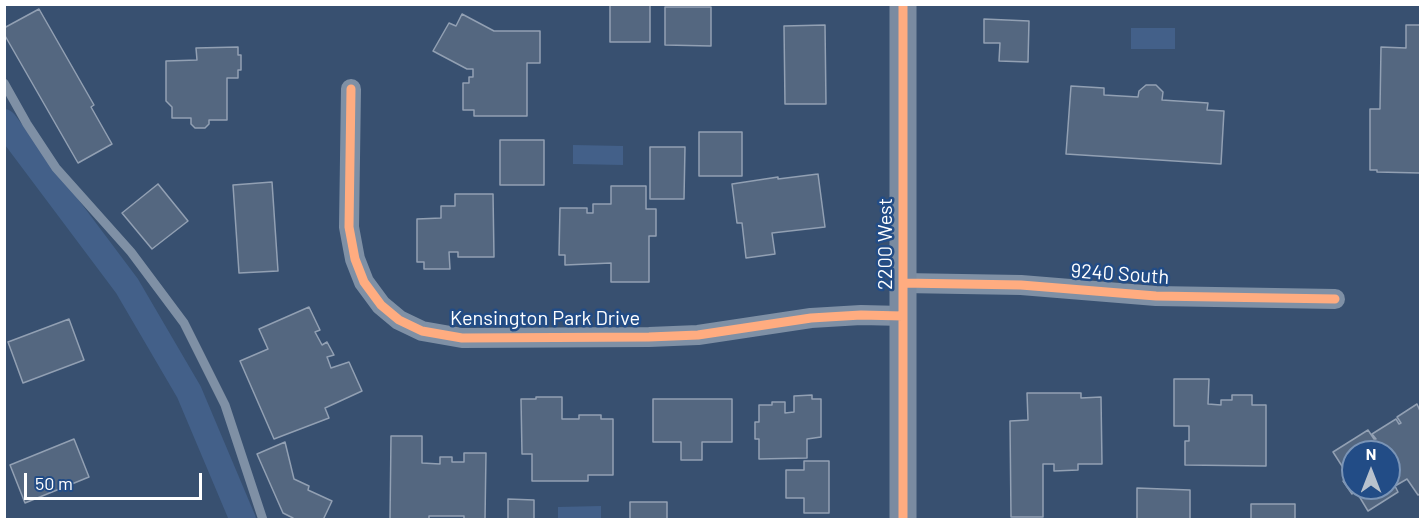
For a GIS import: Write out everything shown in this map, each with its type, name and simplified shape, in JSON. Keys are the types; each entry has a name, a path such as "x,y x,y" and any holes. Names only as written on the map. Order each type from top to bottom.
{"street":[{"name":"2200 West","path":"903,4 903,519"},
{"name":"Kensington Park Drive","path":"351,89 349,227 355,259 364,282 381,305 399,320 422,331 462,338 650,337 698,335 811,318 861,315 903,316"},
{"name":"9240 South","path":"903,283 1021,285 1156,296 1335,299"}],"lane":[{"path":"4,83 27,124 57,168 131,252 184,323 225,405 263,519"}],"water":[{"path":"1131,28 1175,28 1175,49 1131,49"},
{"path":"573,145 623,146 623,165 573,164"},
{"path":"601,506 601,519 558,519 558,507"}],"building":[{"path":"610,4 650,4 650,42 610,42"},
{"path":"665,7 711,7 711,46 665,45"},
{"path":"39,9 94,105 91,107 112,144 78,163 4,34 4,28"},
{"path":"462,14 494,31 540,31 540,63 527,63 527,116 474,116 474,110 463,110 463,83 469,83 469,77 473,77 473,69 467,69 433,51 449,23 456,26"},
{"path":"984,19 1029,21 1028,62 999,61 1000,43 984,43"},
{"path":"825,25 826,104 785,104 784,26"},
{"path":"1406,25 1420,25 1420,173 1377,172 1377,170 1370,170 1370,109 1380,109 1381,47 1406,48"},
{"path":"238,47 238,55 241,55 241,70 238,70 238,78 227,78 227,120 209,120 205,128 195,128 191,124 191,118 172,118 172,107 166,101 166,61 197,60 196,48"},
{"path":"1146,85 1156,85 1163,92 1162,100 1208,103 1207,110 1224,111 1221,164 1066,154 1071,86 1104,88 1104,95 1138,97 1139,91"},
{"path":"699,132 742,132 742,176 699,176"},
{"path":"500,140 544,140 544,185 500,185"},
{"path":"650,147 685,147 684,199 650,199"},
{"path":"818,174 825,227 772,233 775,254 746,258 742,223 737,223 732,184"},
{"path":"272,182 278,271 239,273 233,185"},
{"path":"158,184 188,221 152,249 122,213"},
{"path":"611,186 646,186 646,209 656,209 656,236 649,236 649,282 611,282 611,263 565,265 565,255 559,255 560,208 587,208 587,213 593,213 593,204 611,204"},
{"path":"455,194 493,194 494,257 458,257 458,252 449,252 450,269 424,269 424,262 417,262 417,219 441,218 441,206 455,206"},
{"path":"309,307 320,330 315,332 322,345 327,342 334,355 327,357 331,368 349,362 362,391 325,408 329,418 274,439 240,361 268,349 259,329"},
{"path":"69,319 84,360 23,383 8,342"},
{"path":"1174,379 1209,379 1208,404 1221,405 1221,400 1232,400 1232,395 1252,395 1252,405 1266,405 1266,466 1185,465 1185,441 1189,441 1189,426 1174,426"},
{"path":"1027,393 1081,393 1081,398 1101,397 1102,464 1078,464 1078,470 1054,471 1054,464 1043,464 1043,517 1011,517 1010,421 1028,420"},
{"path":"812,395 812,399 821,399 821,437 807,439 807,458 759,459 759,439 755,439 755,422 759,422 759,405 785,402 785,413 794,412 794,396"},
{"path":"536,397 562,397 562,419 579,419 579,415 601,415 601,419 613,419 613,475 588,475 588,481 532,481 532,454 522,454 521,399 536,399"},
{"path":"653,399 732,399 732,442 702,442 702,460 681,460 681,442 653,442"},
{"path":"1417,404 1420,411 1420,494 1418,495 1407,479 1401,482 1401,440 1352,440 1368,430 1376,439 1372,434 1396,419 1399,424 1401,423 1397,417"},
{"path":"391,436 422,436 422,463 440,464 440,457 452,457 452,462 464,462 464,453 486,453 485,520 464,520 464,516 429,516 429,520 390,520"},
{"path":"74,439 89,477 25,503 10,465"},
{"path":"285,442 294,479 309,486 308,490 332,501 323,520 292,520 293,518 283,513 257,454"},
{"path":"1341,447 1341,464 1333,452"},
{"path":"804,461 829,461 829,513 804,513 804,498 786,498 786,470 804,470"},
{"path":"1137,488 1190,490 1190,520 1137,520"},
{"path":"508,499 534,500 534,520 508,520"},
{"path":"1361,500 1385,500 1368,511"},
{"path":"630,502 667,502 667,520 630,520"},
{"path":"1251,504 1295,504 1295,520 1251,520"}],"waterway":[{"path":"4,122 127,286 189,392 243,520"}],"cycle path":[{"path":"903,4 903,520"},
{"path":"351,89 349,227 355,259 364,282 381,305 399,320 422,331 462,338 649,337 698,335 811,318 861,315 903,316"},
{"path":"903,283 1021,285 1156,296 1335,299"}]}
